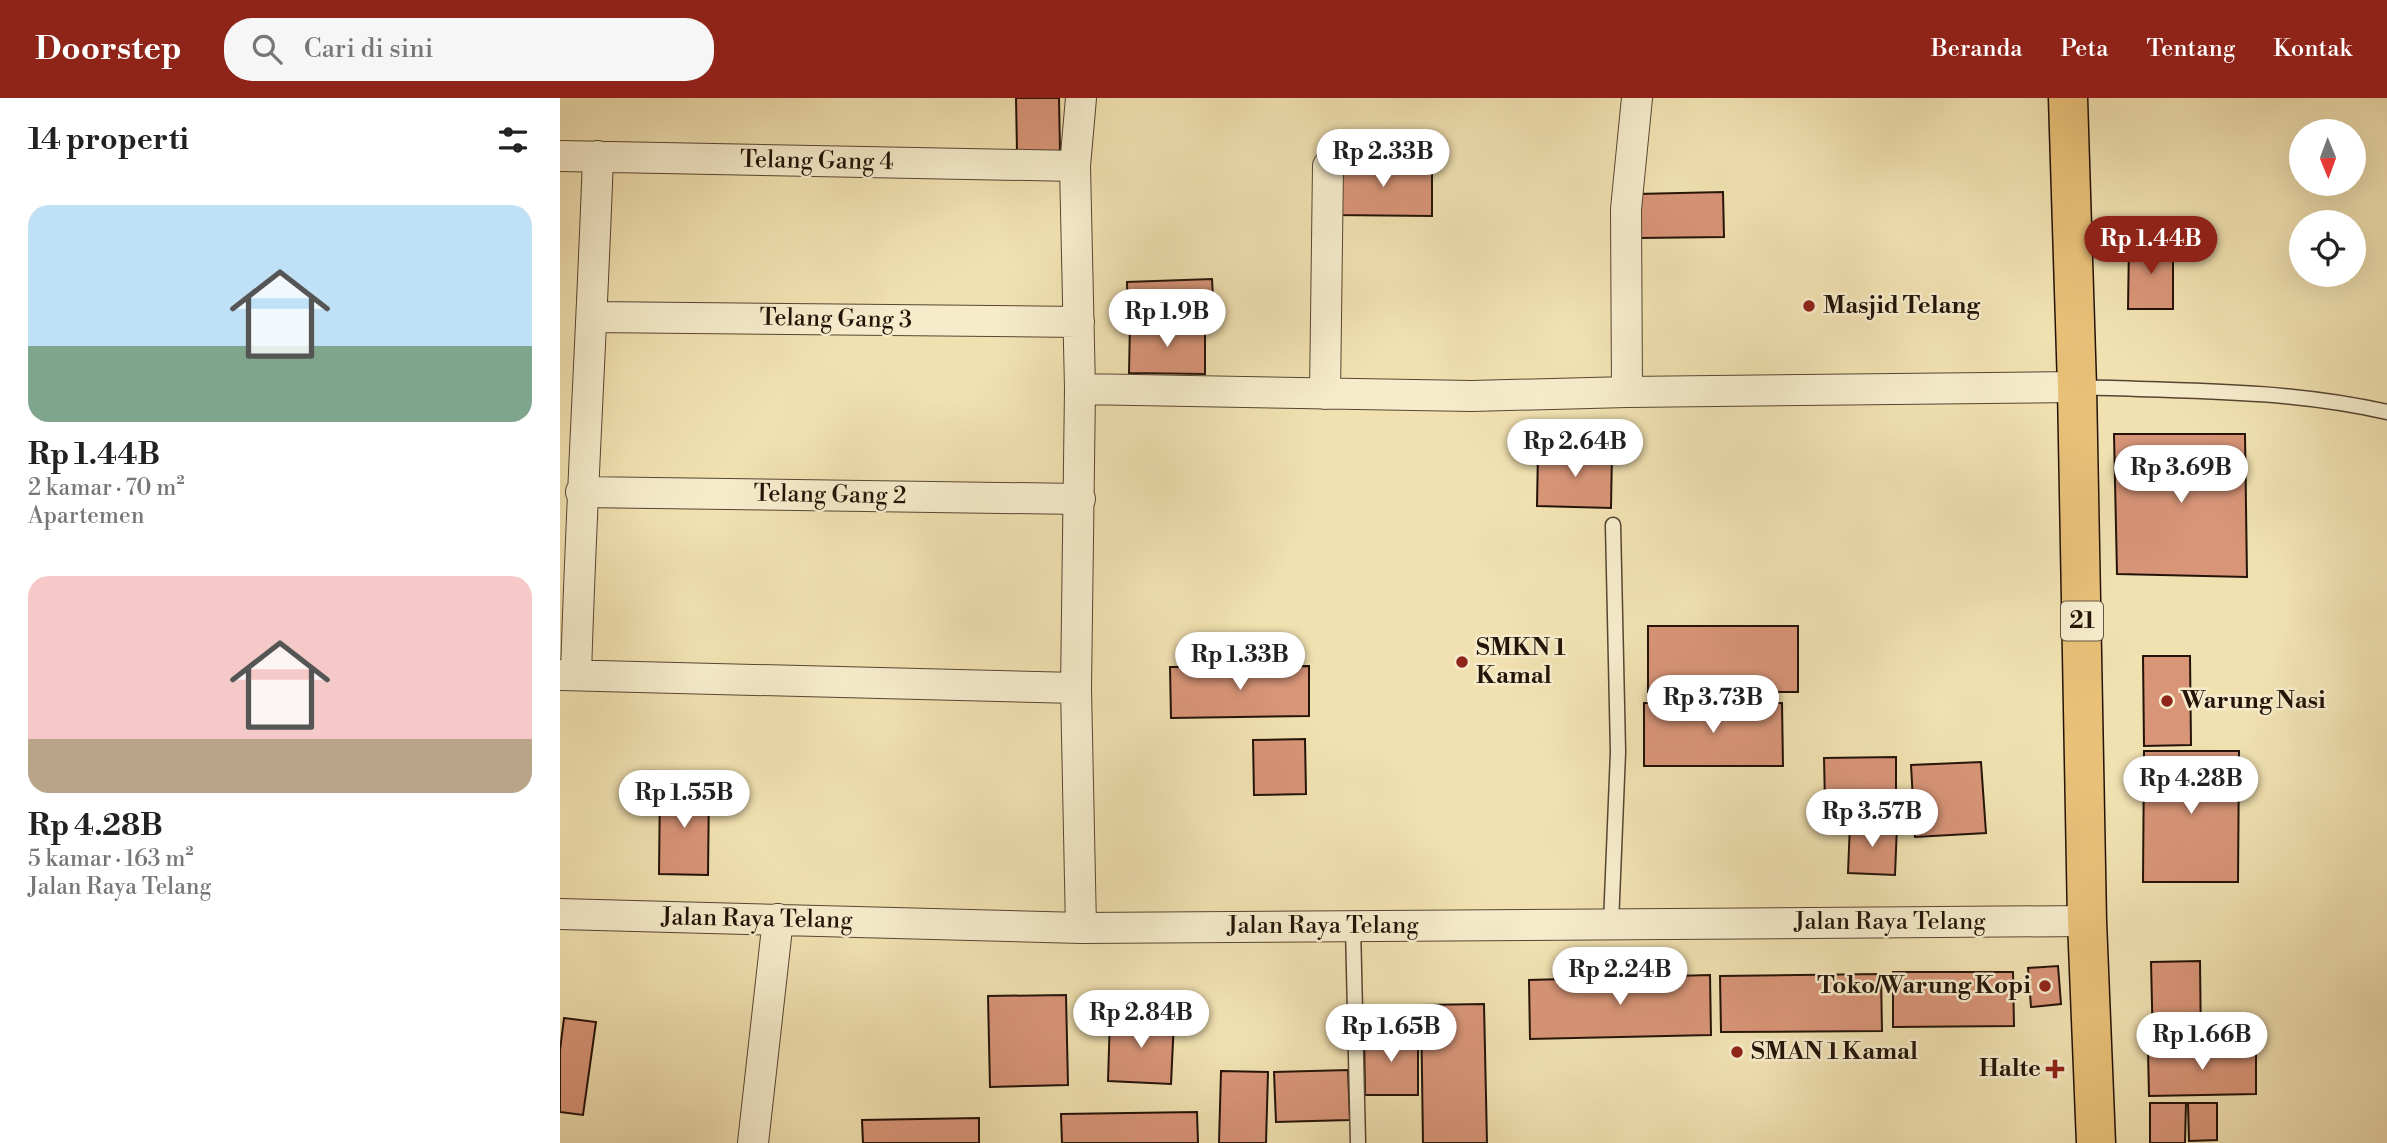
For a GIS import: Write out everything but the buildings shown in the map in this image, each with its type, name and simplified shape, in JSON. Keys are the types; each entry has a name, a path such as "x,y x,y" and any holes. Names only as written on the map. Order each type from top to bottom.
{"highway":[{"name":"21","path":"2068,98 2077,387 2087,921 2096,1143"}],"street":[{"path":"1081,98 1075,166 1080,389 1076,688 1081,928"},
{"path":"1627,392 1626,209 1637,98"},
{"name":"Telang Gang 4","path":"560,156 1075,166"},
{"path":"598,156 593,317 568,675 1076,688"},
{"path":"1325,394 1328,166"},
{"name":"Telang Gang 3","path":"593,317 1079,322"},
{"path":"1080,389 1472,396 2077,387"},
{"name":"Telang Gang 2","path":"581,492 1080,499"},
{"name":"Jalan Raya Telang","path":"560,914 1081,928 2087,921"},
{"path":"753,1143 778,919"}],"lane":[{"path":"2077,387 2227,392 2351,404 2387,412"},
{"path":"1611,924 1618,752 1613,525"},
{"path":"1353,926 1358,1143"}],"place":[{"name":"Masjid Telang","path":"1809,306"},
{"name":"SMKN 1 Kamal","path":"1462,662"},
{"name":"Warung Nasi","path":"2167,701"},
{"name":"Toko/Warung Kopi","path":"2045,986"},
{"name":"SMAN 1 Kamal","path":"1737,1052"},
{"name":"Halte","path":"2055,1069"}]}
